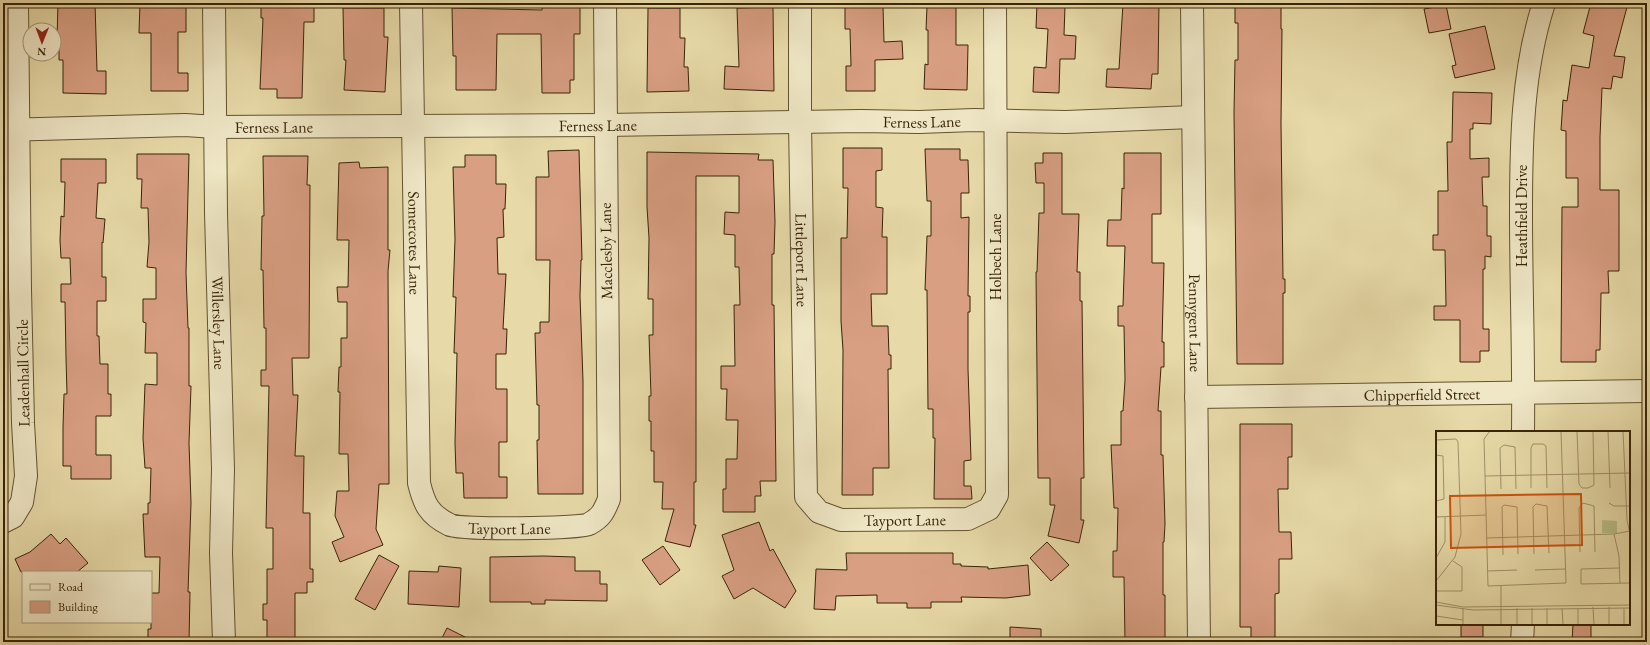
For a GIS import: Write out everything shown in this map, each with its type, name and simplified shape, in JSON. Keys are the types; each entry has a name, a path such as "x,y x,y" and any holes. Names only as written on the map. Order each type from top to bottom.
{"street":[{"name":"Leadenhall Circle","path":"3,522 13,517 22,502 26,476 11,130 17,3"},
{"name":"Willersley Lane","path":"214,3 216,213 223,469 221,553 224,642"},
{"name":"Somercotes Lane","path":"411,3 416,240 415,324 419,483"},
{"name":"Macclesby Lane","path":"605,3 609,498"},
{"name":"Littleport Lane","path":"800,3 800,122 806,497 819,512"},
{"name":"Holbech Lane","path":"989,509 997,495 994,120 995,3"},
{"name":"Pennygent Lane","path":"1192,3 1199,642"},
{"name":"Heathfield Drive","path":"1523,431 1521,164 1523,118 1528,74 1544,3"},
{"name":"Ferness Lane","path":"11,130 185,125 216,128 994,120 1066,122 1193,117"},
{"name":"Chipperfield Street","path":"1196,397 1647,391"},
{"name":"Tayport Lane","path":"419,483 424,502 433,514 451,526 564,527 588,525 602,516 609,498"},
{"name":"Tayport Lane","path":"819,512 841,520 968,519 989,509"},
{"path":"1522,642 1523,625"}],"building":[{"path":"58,3 95,3 97,71 106,71 106,94 63,93 62,22 57,22"},
{"path":"140,3 186,3 186,32 178,32 178,73 188,73 188,91 151,91 151,33 139,33"},
{"path":"542,3 580,3 580,34 574,34 574,80 570,80 570,93 542,93 541,34 497,34 496,90 456,90 456,56 453,56 452,8 542,10"},
{"path":"1123,3 1159,3 1158,74 1152,74 1151,89 1106,87 1107,69 1119,69"},
{"path":"1235,3 1281,3 1283,279 1285,279 1285,293 1283,293 1283,364 1237,364 1234,112 1235,60 1238,60 1238,23 1235,23"},
{"path":"1591,3 1610,3 1627,7 1614,56 1625,57 1622,78 1613,76 1611,89 1602,88 1600,137 1600,190 1619,190 1619,271 1608,271 1609,293 1601,293 1600,350 1596,350 1596,362 1561,362 1562,207 1578,207 1578,178 1566,178 1566,131 1561,130 1563,100 1567,101 1572,65 1589,68 1594,36 1583,33"},
{"path":"1037,4 1065,6 1064,35 1076,36 1075,59 1060,59 1059,93 1033,92 1034,67 1046,68 1048,29 1036,28"},
{"path":"261,5 314,5 314,22 304,22 302,98 277,98 277,89 260,89 263,18 261,18"},
{"path":"1446,5 1451,29 1429,33 1424,9"},
{"path":"845,6 883,6 884,42 902,41 903,59 875,60 875,91 846,91 846,66 851,66 850,29 845,29"},
{"path":"927,6 956,7 956,45 968,45 967,90 924,89 925,64 928,65 928,30 926,30"},
{"path":"773,7 774,91 724,89 725,66 739,67 737,8"},
{"path":"343,8 384,8 384,37 388,37 385,92 344,90 346,60 344,60"},
{"path":"648,8 680,8 680,38 685,38 684,67 688,67 689,91 647,92"},
{"path":"1485,26 1495,69 1455,78 1452,66 1456,65 1449,34"},
{"path":"1453,92 1492,93 1491,124 1473,123 1473,129 1470,129 1470,159 1489,158 1489,177 1482,177 1483,206 1487,206 1487,236 1491,236 1491,257 1485,256 1485,269 1483,269 1483,329 1489,329 1489,351 1480,351 1480,362 1460,362 1460,320 1434,320 1434,306 1446,306 1445,250 1433,250 1433,235 1438,235 1438,191 1448,191 1447,142 1452,142"},
{"path":"843,148 882,148 882,170 876,171 876,207 883,208 882,237 887,237 887,294 871,294 872,326 888,326 889,355 891,355 891,369 888,369 889,468 873,468 873,495 842,495 843,350 841,321 841,238 847,238 848,188 843,188"},
{"path":"925,149 960,149 960,160 968,160 969,193 961,193 961,218 969,217 968,296 970,296 970,312 968,312 968,369 971,460 964,461 964,486 971,486 972,499 934,499 935,438 933,438 933,409 928,409 927,290 925,290 927,236 931,236 931,201 927,201"},
{"path":"579,150 582,260 580,296 583,381 583,494 538,494 537,440 539,440 539,405 537,405 535,333 540,333 540,322 549,322 550,260 536,260 536,177 549,177 548,151"},
{"path":"647,152 759,154 758,160 773,160 775,222 774,254 772,254 772,305 774,305 776,481 760,481 761,496 755,496 755,512 723,512 723,489 726,489 726,459 737,459 738,420 726,420 727,389 721,389 721,366 735,366 734,305 740,305 739,267 735,267 735,235 724,234 725,212 739,213 739,176 696,176 696,482 694,482 694,525 696,525 690,547 665,541 674,509 662,509 663,482 654,482 654,451 651,451 651,421 649,421 649,396 651,396 649,335 653,335 653,299 648,299 649,238 647,207"},
{"path":"1043,153 1062,153 1062,214 1079,214 1077,272 1080,272 1080,301 1082,301 1084,478 1081,478 1081,520 1084,520 1079,543 1048,536 1055,505 1050,505 1050,478 1038,478 1036,272 1039,213 1044,213 1044,183 1036,183 1035,163 1043,163"},
{"path":"1124,153 1161,153 1161,214 1152,214 1152,263 1164,263 1162,342 1164,342 1164,367 1161,367 1158,411 1161,411 1161,455 1163,455 1165,524 1163,542 1163,595 1165,595 1165,642 1125,642 1124,577 1113,577 1113,551 1117,551 1118,508 1114,508 1111,445 1121,445 1121,411 1123,411 1125,380 1124,326 1118,326 1118,306 1123,306 1125,246 1107,246 1108,220 1121,220 1122,188 1124,189"},
{"path":"137,154 189,154 186,273 189,328 189,386 191,386 189,443 191,503 188,592 190,592 189,642 148,642 148,629 151,629 152,623 152,593 159,593 160,557 145,557 143,514 148,514 148,503 150,503 151,468 145,468 143,438 145,384 157,385 157,353 145,353 146,323 143,322 143,299 156,299 156,268 147,267 149,242 148,208 141,208 142,179 137,179"},
{"path":"465,155 496,155 496,184 506,184 505,209 503,209 504,237 497,238 498,274 506,274 503,329 507,329 506,354 496,354 496,389 507,389 507,442 499,442 499,477 507,477 507,498 464,498 463,473 456,473 455,443 457,353 454,353 456,297 453,297 455,239 453,167 465,167"},
{"path":"263,156 308,156 307,185 310,185 309,358 292,358 293,395 298,395 295,456 304,456 303,513 310,513 310,569 313,569 313,582 307,582 307,593 295,593 295,642 267,642 267,620 263,620 263,604 267,604 267,569 273,569 273,528 266,528 269,386 261,386 261,370 266,370 266,328 264,328 263,270 261,270 262,216 264,216"},
{"path":"61,159 106,159 106,183 98,183 96,218 105,219 103,243 102,242 102,277 106,277 106,301 97,301 97,336 99,336 100,364 108,364 108,394 111,394 111,416 96,416 96,455 111,455 111,479 71,479 71,466 63,466 64,394 67,394 65,302 61,302 61,284 71,284 70,258 61,258 61,216 64,217 65,182 61,182"},
{"path":"359,162 360,168 388,167 388,250 390,250 388,271 389,484 379,484 376,529 383,545 340,562 332,542 344,537 335,516 337,491 349,491 348,454 339,454 340,392 338,392 339,367 341,367 341,338 347,338 347,302 338,302 337,287 348,287 349,240 337,240 339,163"},
{"path":"1240,424 1292,424 1292,457 1288,457 1288,489 1278,489 1279,532 1291,532 1292,559 1279,559 1279,593 1275,594 1275,642 1251,642 1251,627 1240,627"},
{"path":"759,522 770,551 773,549 796,591 785,608 753,588 734,599 722,576 734,570 722,535"},
{"path":"51,534 60,544 66,538 88,563 78,571 21,572 15,559 30,552"},
{"path":"1047,542 1069,565 1051,581 1030,558"},
{"path":"663,546 680,570 660,585 642,560"},
{"path":"846,553 953,553 953,564 961,564 961,566 988,567 988,569 1028,565 1030,595 1006,598 961,597 962,602 931,602 931,608 907,608 907,603 877,603 877,595 836,596 835,610 814,609 816,569 847,570"},
{"path":"379,555 399,566 375,610 355,599"},
{"path":"490,557 575,557 575,571 600,571 600,584 607,584 607,601 545,600 545,604 531,604 531,602 490,602"},
{"path":"439,566 461,568 459,607 408,604 409,571 438,572"},
{"path":"1461,625 1483,625 1483,637 1461,637"},
{"path":"1573,625 1591,625 1591,642 1572,642"},
{"path":"1010,627 1041,629 1041,642 1010,642"},
{"path":"447,628 475,642 440,642"}]}
